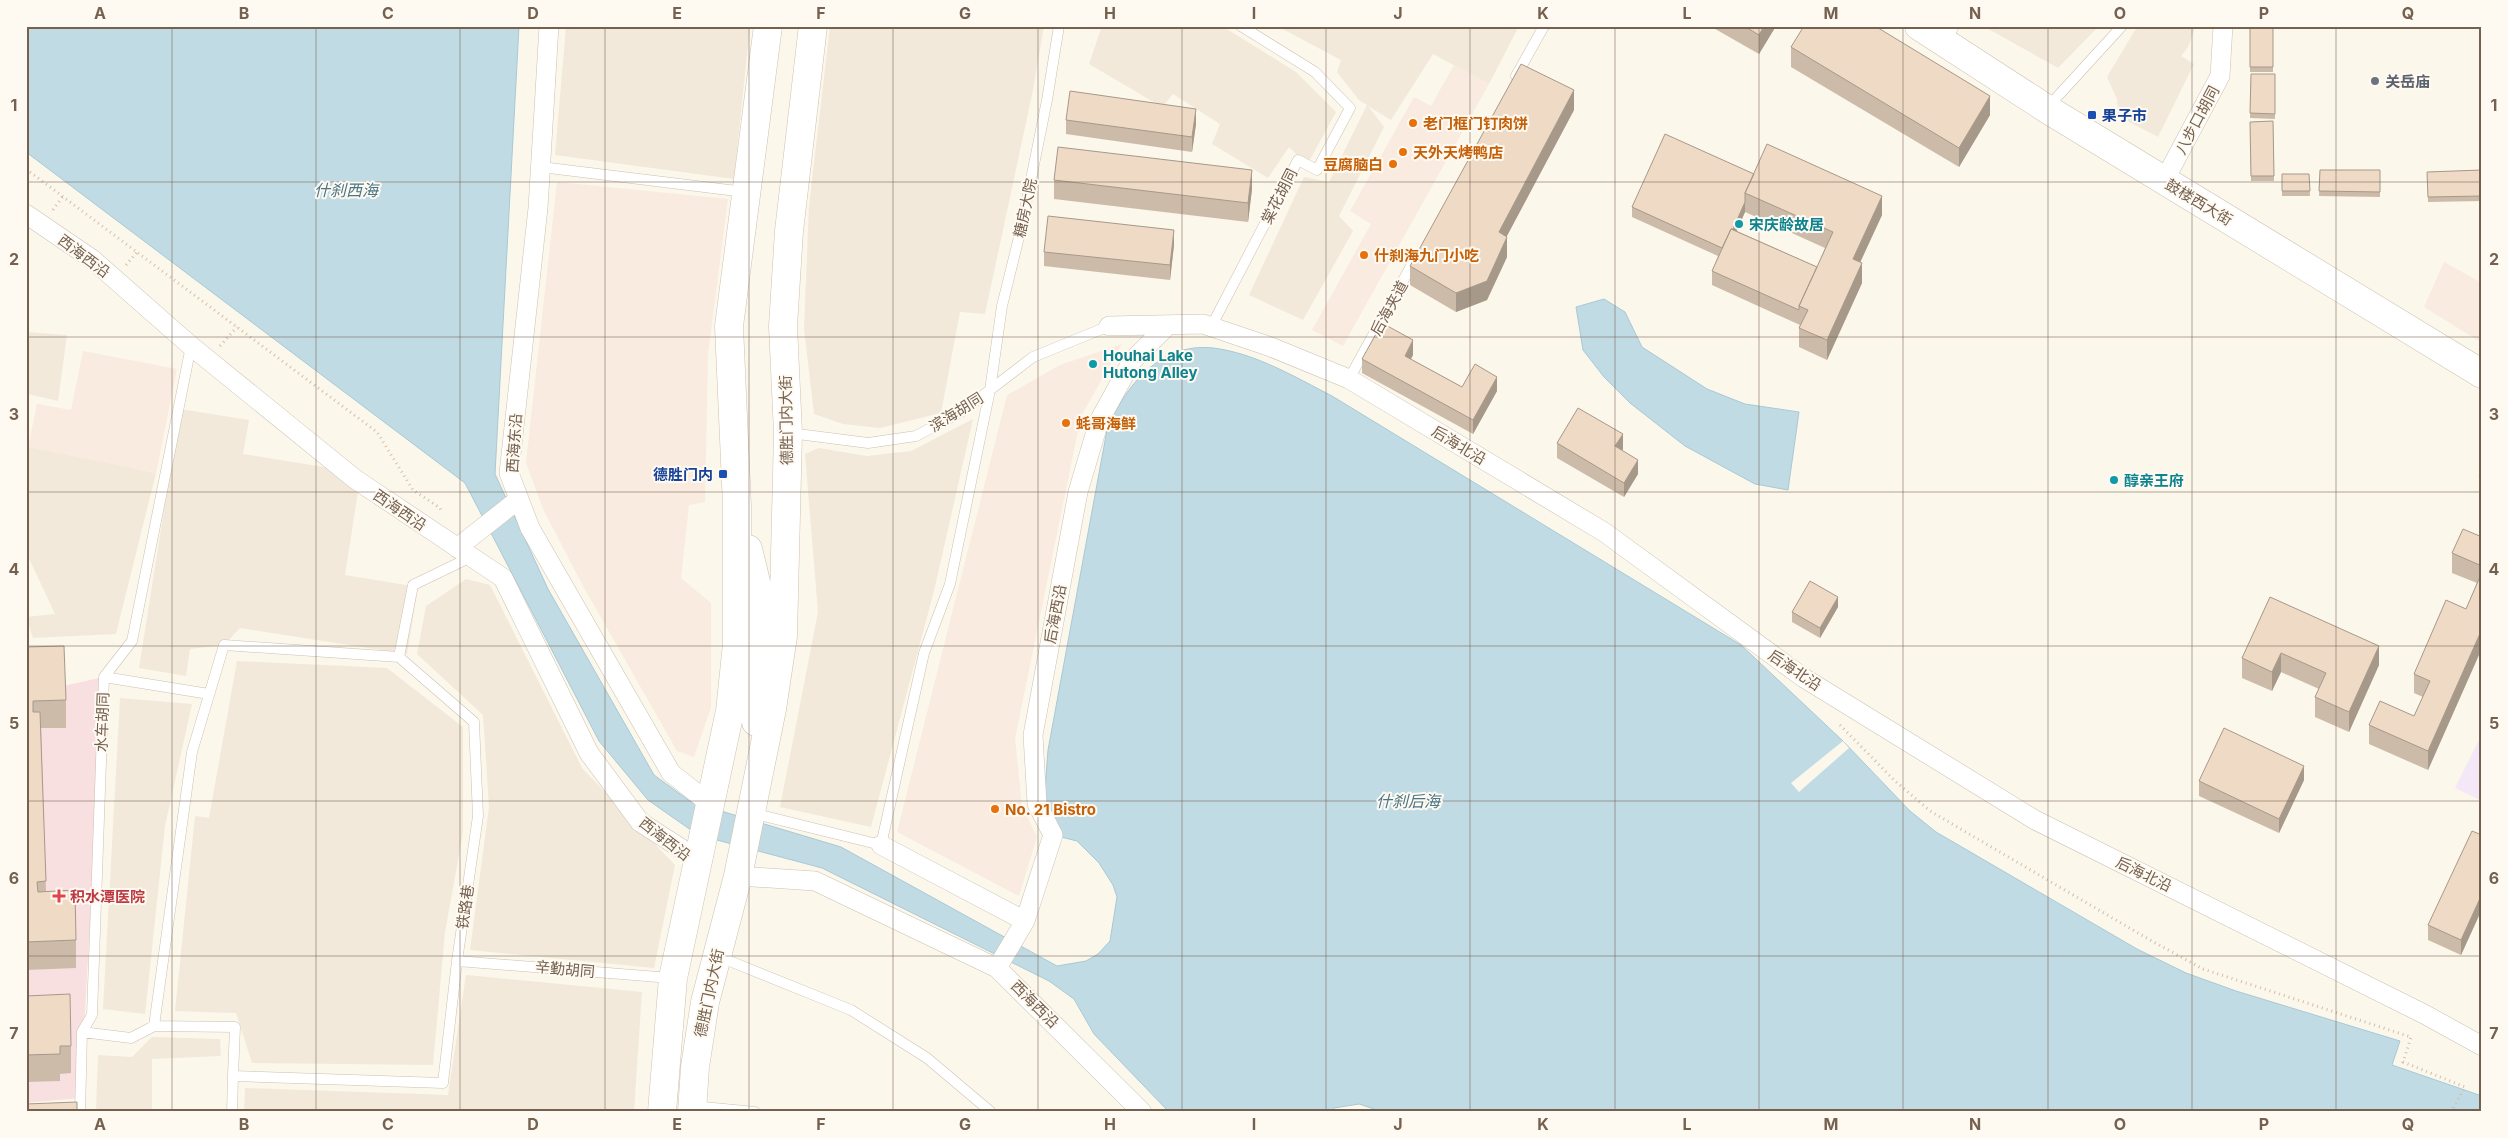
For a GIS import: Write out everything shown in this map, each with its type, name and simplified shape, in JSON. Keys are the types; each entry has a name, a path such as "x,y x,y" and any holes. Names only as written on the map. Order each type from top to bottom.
{"main road":[{"path":"709,802 730,711 737,644 737,506 729,326 768,26"},
{"name":"德胜门内大街","path":"746,811 772,709 783,636 788,433 783,326 789,231 813,26"},
{"name":"鼓楼西大街","path":"1919,26 1950,35 2047,109 2482,374"},
{"path":"732,876 746,811 756,726 757,586 737,506"},
{"name":"德胜门内大街","path":"662,1112 673,978 698,865 709,802"},
{"name":"德胜门内大街","path":"692,1109 695,1066 705,1002 732,876"},
{"name":"德胜门内大街","path":"665,1068 691,978 732,876"}],"street":[{"name":"西海东沿","path":"549,26 541,167 509,473 515,502 671,773 709,802"},
{"name":"八步口胡同","path":"2164,180 2220,76 2223,26"},
{"name":"西海西沿","path":"26,214 92,259 191,346 355,479 503,578 589,754 640,822 688,853 698,865"},
{"name":"后海北沿","path":"1109,326 1203,324 1271,347 1349,379 1604,532 1804,678 2035,820 2424,1014 2482,1046"},
{"name":"后海西沿","path":"997,968 1025,921 1053,836 1037,804 1033,735 1078,492 1099,421 1132,361 1168,325"},
{"path":"459,549 472,535 515,502"},
{"path":"881,845 1025,921"},
{"name":"西海西沿","path":"732,876 815,881 997,968 1142,1112"}],"lane":[{"name":"糖房大院","path":"881,845 924,653 950,584 990,390 1002,306 1034,164 1059,26"},
{"name":"棠花胡同","path":"1211,328 1298,160 1317,170 1350,108 1315,72 1241,26"},
{"path":"1511,86 1544,26"},
{"path":"2047,109 2122,26"},
{"path":"541,167 745,192"},
{"name":"后海夹道","path":"1349,379 1420,250"},
{"name":"滨海胡同","path":"788,433 868,444 916,436 961,412 1033,356 1109,326"},
{"name":"水车胡同","path":"80,1112 82,1032 92,1015 104,677 132,641 191,346"},
{"path":"154,1026 192,752 224,645 399,657 413,585 459,549"},
{"name":"铁路巷","path":"233,1076 444,1083 458,961 478,816 474,722 399,657"},
{"path":"104,677 210,694"},
{"path":"746,811 881,845"},
{"path":"716,956 852,1010 927,1058 991,1112"},
{"name":"辛勤胡同","path":"458,961 673,978"},
{"path":"82,1032 131,1038 154,1026 235,1027 232,1112"},
{"path":"692,1109 754,1112"}],"path":[{"path":"26,169 377,432 413,490 440,508 459,549"},
{"path":"1836,721 1895,781 1930,811 2202,969 2411,1038 2403,1062 2464,1086 2452,1112"}],"shaded area":[{"path":"566,26 750,26 734,179 555,155"},
{"path":"830,26 1044,26 1033,90 985,314 960,312 941,413 880,428 843,424 814,414 804,329 809,206"},
{"path":"1102,26 1222,26 1296,72 1336,112 1307,165 1289,147 1268,178 1212,144 1220,124 1173,94 1162,107 1089,64"},
{"path":"1277,26 1519,26 1489,84 1433,54 1391,120 1368,106 1384,127 1339,216 1353,231 1303,320 1249,295 1304,177 1329,182 1367,105 1359,100 1337,72 1341,60"},
{"path":"1983,26 2099,26 2058,68"},
{"path":"2147,26 2196,26 2188,47 2181,56 2194,64 2158,137 2118,116 2117,99 2107,77 2135,30"},
{"path":"1454,65 1489,84 1343,346 1312,330 1371,224 1350,211 1414,97 1431,106"},
{"path":"557,182 728,199 708,354 705,502 689,505 681,578 711,603 711,707 694,757 677,751 583,586 543,509 526,463"},
{"path":"2444,262 2482,283 2482,343 2424,307"},
{"path":"26,332 67,335 58,401 28,394 26,404"},
{"path":"1122,344 1081,416 1015,739 1022,806 1037,837 1019,896 897,832 1007,395 1060,365"},
{"path":"83,351 177,369 156,473 28,447 37,404 71,410"},
{"path":"180,409 249,420 243,454 361,473 345,575 418,587 407,654 240,628 224,645 190,649 186,676 139,668"},
{"path":"973,419 934,591 871,827 780,807 818,612 805,454 819,448 867,456 911,451"},
{"path":"26,445 156,473 116,634 33,638 26,617 55,614 26,552"},
{"path":"466,579 490,585 582,768 675,865 654,968 470,950 489,807 483,715 417,654 426,606"},
{"path":"237,661 387,668 463,727 463,833 445,932 433,1065 252,1063 236,1013 175,1011 195,816 209,818"},
{"name":"积水潭医院","path":"104,677 80,1098 26,1103 26,694"},
{"path":"120,698 192,704 165,826 145,1014 103,1009"},
{"path":"2482,734 2482,801 2455,788"},
{"path":"466,975 642,992 634,1112 244,1112 245,1088 448,1095"},
{"path":"152,1037 220,1039 221,1056 152,1059 152,1112 96,1112 98,1055 132,1057"}],"water":[{"name":"什刹后海","path":"26,26 519,26 495,474 548,589 654,775 691,802 841,847 1057,966 1086,961 1098,954 1110,941 1117,897 1113,885 1099,863 1077,841 1061,837 1044,803 1048,750 1107,430 1123,398 1146,371 1176,352 1194,348 1213,348 1259,360 1332,396 1741,645 1843,741 1910,811 1936,832 2137,949 2186,973 2236,991 2400,1041 2392,1065 2482,1096 2482,1112 1383,1112 1359,1104 1334,1108 1332,1112 1169,1112 1094,1034 1074,999 1049,981 822,868 698,835 648,800 599,741 465,483 26,152"},
{"path":"1604,299 1625,312 1642,347 1707,389 1745,404 1799,412 1788,490 1755,484 1685,446 1630,403 1604,377 1583,350 1576,307"}],"pier":[{"path":"1843,741 1849,748 1799,792 1791,783"}],"building":[{"path":"1744,26 1764,26 1759,35"},
{"path":"1804,26 1875,26 1990,96 1959,148 1791,47"},
{"path":"2250,26 2273,26 2273,67 2250,67"},
{"path":"1521,64 1574,90 1499,232 1507,237 1487,281 1456,293 1410,266"},
{"path":"2251,74 2275,74 2275,114 2250,113"},
{"path":"1070,91 1196,109 1192,137 1066,120"},
{"path":"2273,121 2274,176 2251,176 2250,122"},
{"path":"1665,134 1754,174 1745,193 1745,202 1722,248 1632,207"},
{"path":"1767,144 1882,196 1853,259 1862,263 1827,340 1799,328 1808,310 1799,306 1833,232 1745,193"},
{"path":"1058,147 1252,170 1248,203 1054,180"},
{"path":"2320,170 2380,170 2380,192 2319,191"},
{"path":"2482,170 2482,196 2428,197 2427,172"},
{"path":"2282,174 2309,174 2310,191 2282,191"},
{"path":"1048,216 1174,230 1170,265 1044,252"},
{"path":"1731,229 1817,267 1799,306 1799,310 1712,271"},
{"path":"1382,323 1413,340 1405,356 1462,387 1475,364 1497,377 1473,420 1362,359"},
{"path":"1578,408 1623,434 1615,446 1638,460 1624,483 1557,443"},
{"path":"2463,529 2482,537 2482,566 2452,553"},
{"path":"2482,572 2482,629 2428,751 2369,725 2380,701 2414,716 2430,681 2414,674 2446,600 2466,609"},
{"path":"1810,581 1838,597 1820,628 1792,612"},
{"path":"2270,597 2379,646 2349,712 2315,697 2326,673 2281,653 2272,672 2242,658"},
{"path":"64,646 66,700 33,701 33,712 40,712 46,881 37,882 38,892 75,890 76,940 26,942 26,647"},
{"path":"2224,728 2304,766 2279,819 2199,781"},
{"path":"2472,831 2482,835 2482,894 2461,940 2428,925"},
{"path":"70,994 71,1046 60,1046 60,1054 26,1055 26,996"},
{"path":"77,1102 77,1112 26,1112 26,1104"}],"place":[{"name":"关岳庙","path":"2375,81"},
{"name":"果子市","path":"2092,115"},
{"name":"老门框门钉肉饼","path":"1413,123"},
{"name":"天外天烤鸭店","path":"1403,152"},
{"name":"豆腐脑白","path":"1393,164"},
{"name":"宋庆龄故居","path":"1739,224"},
{"name":"什刹海九门小吃","path":"1364,255"},
{"name":"Houhai Lake Hutong Alley","path":"1093,364"},
{"name":"蚝哥海鲜","path":"1066,423"},
{"name":"德胜门内","path":"723,474"},
{"name":"醇亲王府","path":"2114,480"},
{"name":"No. 21 Bistro","path":"995,809"},
{"name":"积水潭医院","path":"59,896"}],"water label":[{"name":"什刹西海","path":"346,190"}]}
